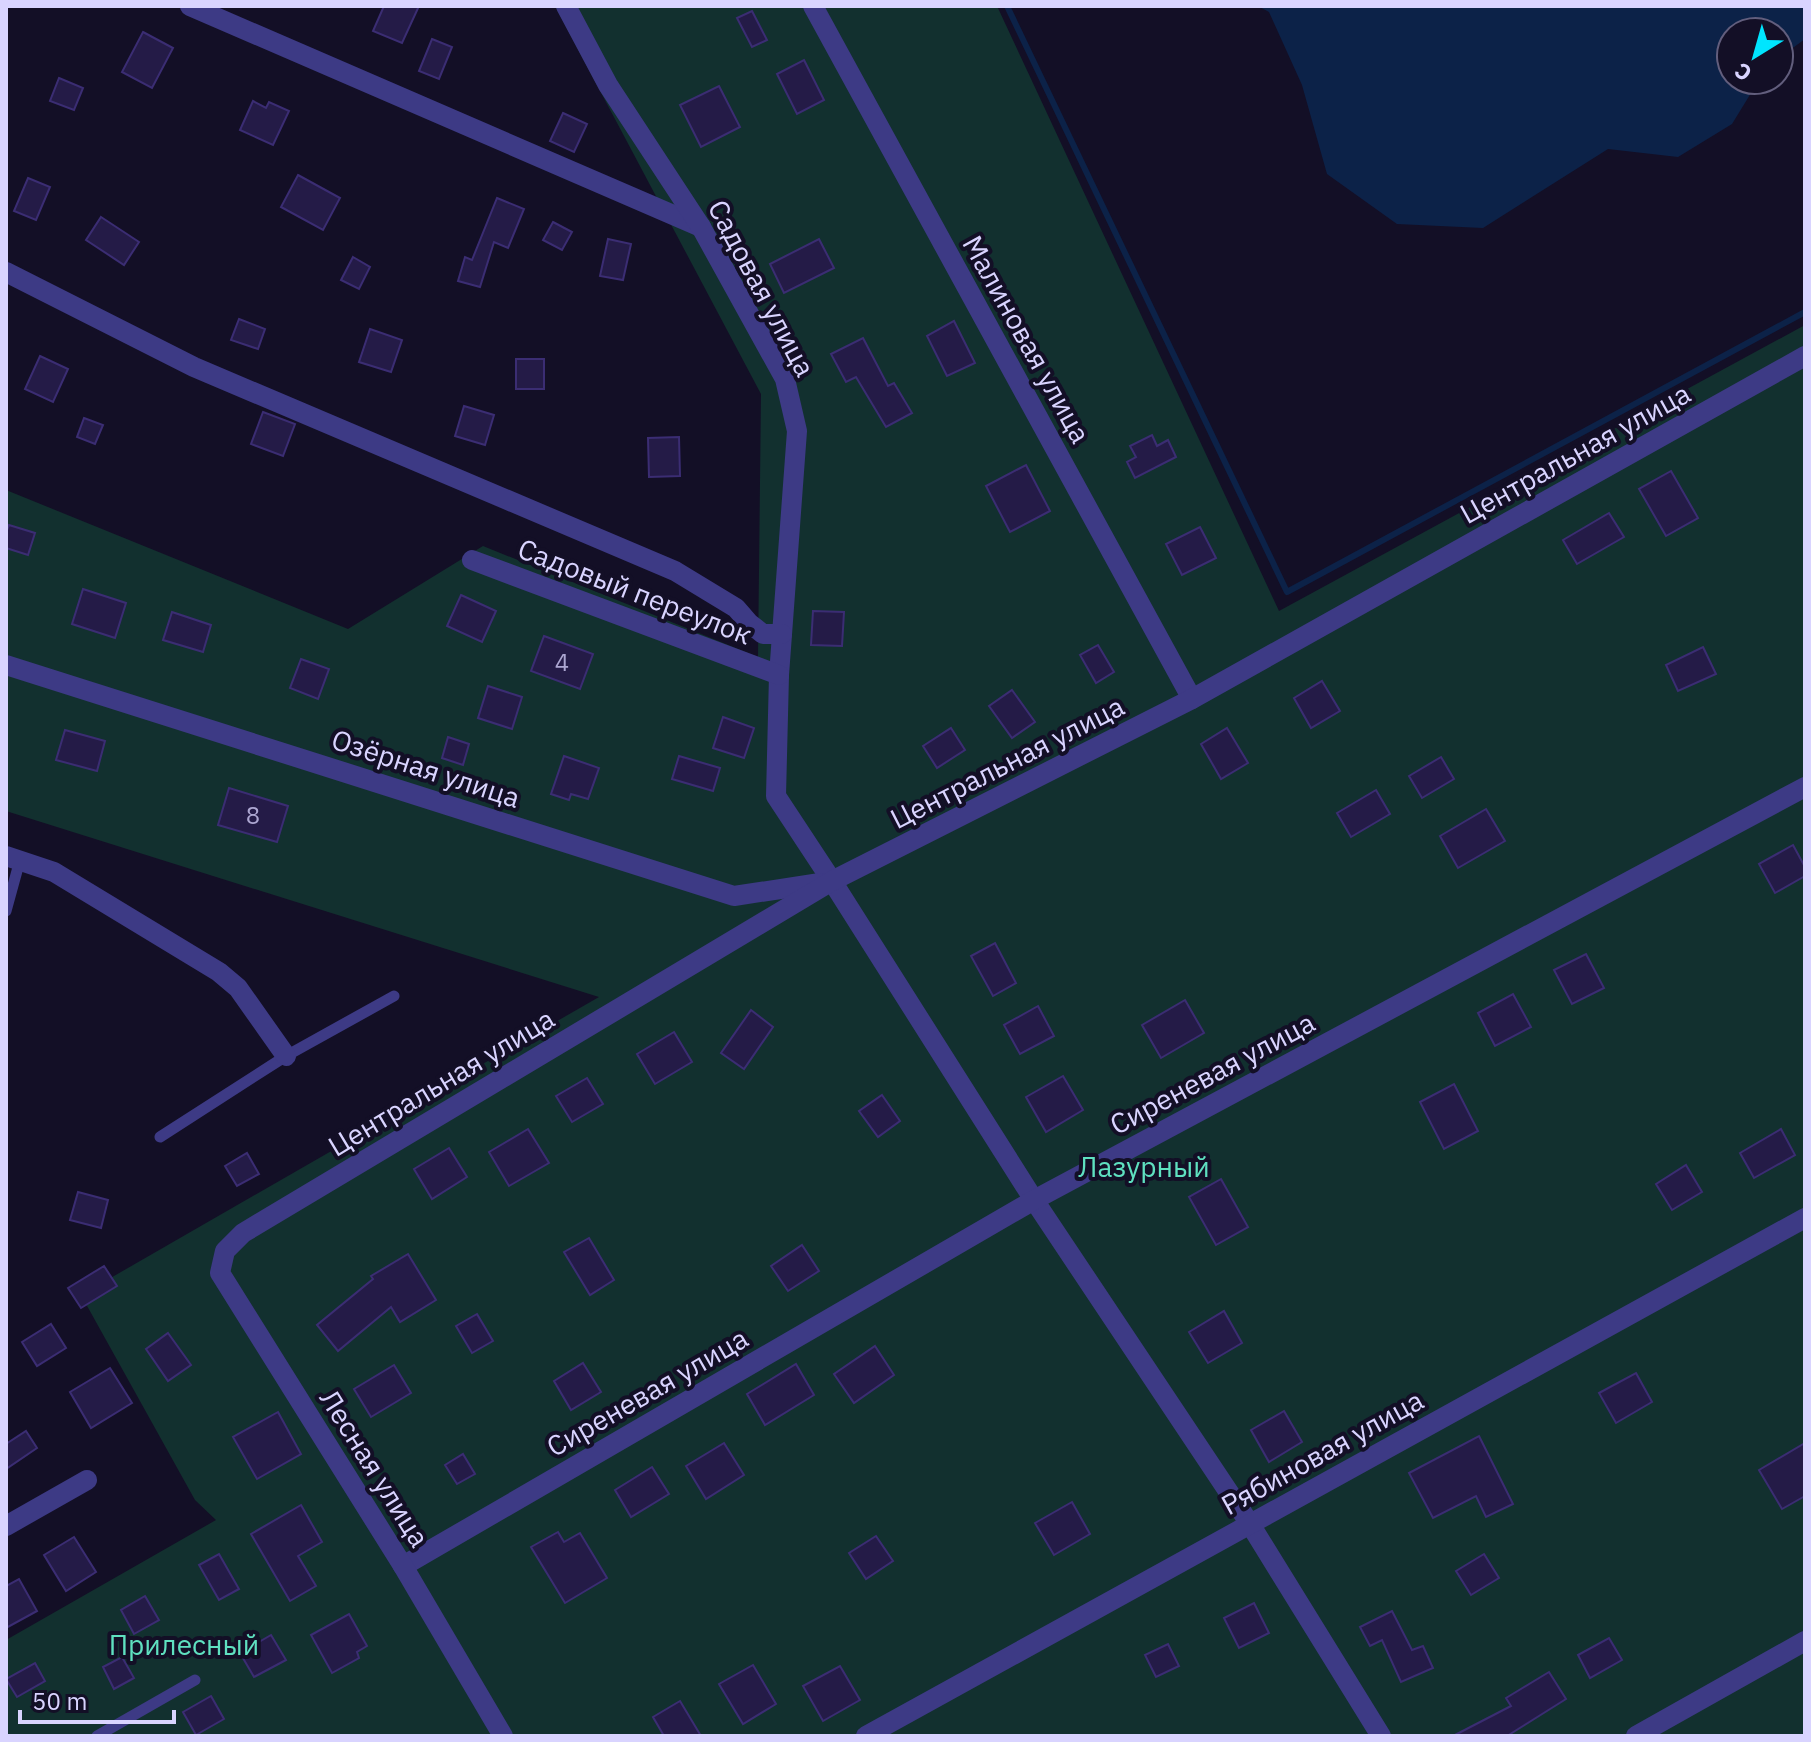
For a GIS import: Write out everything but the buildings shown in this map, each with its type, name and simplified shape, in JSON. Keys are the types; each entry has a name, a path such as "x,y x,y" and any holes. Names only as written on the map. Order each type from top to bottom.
{"street":[{"path":"190,6 701,227"},
{"name":"Садовая улица","path":"566,6 608,85 701,227 785,379 797,431 779,675 776,796 1034,1200 1250,1524 1381,1736"},
{"name":"Малиновая улица","path":"813,6 1192,699"},
{"path":"6,272 194,367 675,571 736,608 763,634 782,634"},
{"name":"Центральная улица","path":"243,1233 832,881 1192,699 1805,356"},
{"name":"Садовый переулок","path":"472,560 779,675"},
{"name":"Озёрная улица","path":"6,665 734,896 832,881"},
{"name":"Сиреневая улица","path":"403,1566 1034,1200 1805,787"},
{"path":"13,858 54,872 219,972 238,988 286,1056"},
{"name":"Рябиновая улица","path":"866,1736 1805,1218"},
{"name":"Лесная улица","path":"243,1233 225,1251 220,1273 403,1566 503,1736"},
{"path":"6,1526 87,1480"},
{"path":"1636,1736 1805,1641"}],"lane":[{"path":"6,911 13,858"},
{"path":"160,1137 286,1056 394,996"},
{"path":"97,1736 195,1680"}],"green space":[{"name":"Лазурный","path":"555,6 997,6 1279,611 1805,325 1805,1736 6,1736 6,1640 216,1520 195,1500 81,1295 599,997 6,811 6,490 348,629 483,546 758,657 761,394"}],"water":[{"path":"1258,6 1805,6 1805,39 1795,46 1795,16 1715,16 1715,96 1749,96 1732,124 1678,157 1608,149 1483,228 1397,224 1327,174 1302,85 1269,12"}],"waterway":[{"path":"1007,6 1287,592 1805,312"}],"park label":[{"name":"Прилесный","path":"184,1644"}]}
